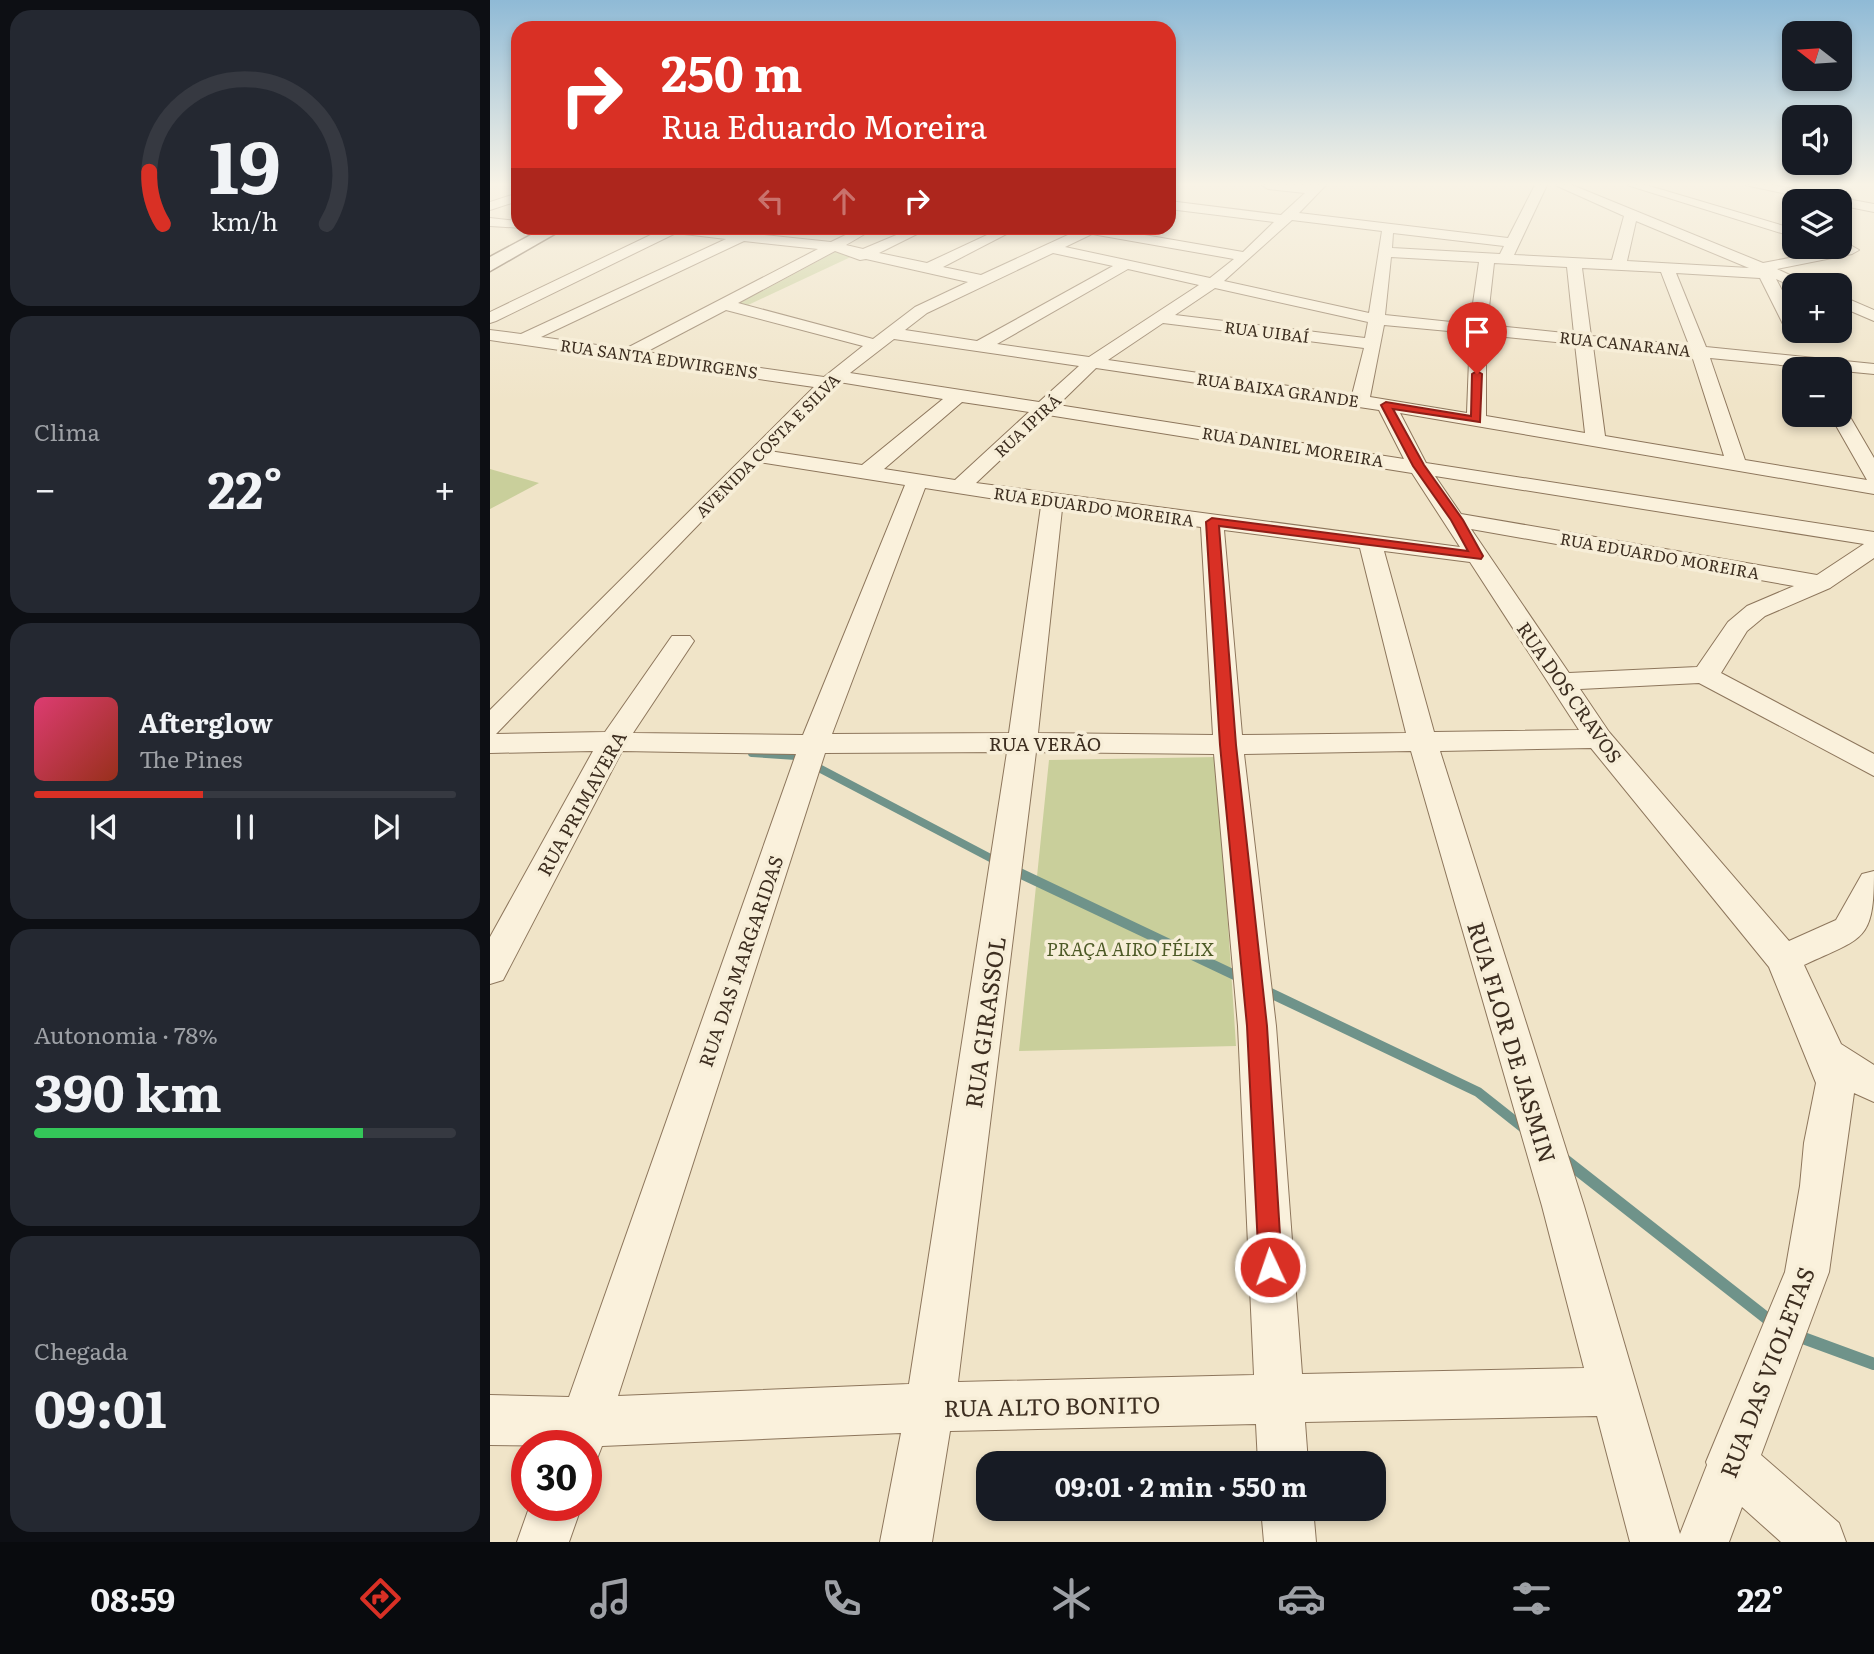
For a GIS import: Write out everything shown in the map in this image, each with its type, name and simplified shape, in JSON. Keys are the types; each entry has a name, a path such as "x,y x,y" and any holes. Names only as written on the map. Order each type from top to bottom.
{"street":[{"path":"490,318 613,257"},
{"path":"522,340 699,257"},
{"path":"631,353 815,257"},
{"path":"842,265 858,257"},
{"path":"883,257 986,281"},
{"path":"929,268 952,257"},
{"name":"AVENIDA COSTA E SILVA","path":"490,727 831,379 921,310 1033,257"},
{"name":"RUA CANARANA","path":"1098,257 1376,319 1699,350 1782,362"},
{"name":"RUA IPIRÁ","path":"960,487 1093,362 1214,282 1246,257"},
{"path":"1373,403 1373,344 1383,257"},
{"path":"1453,257 1574,265 1767,272 1814,259"},
{"path":"1476,420 1478,328 1495,260 1498,257"},
{"path":"1618,267 1621,257"},
{"path":"1731,257 1782,277"},
{"path":"980,346 1129,263"},
{"path":"1574,265 1596,441"},
{"path":"1667,269 1699,350 1736,463"},
{"path":"1767,272 1782,304"},
{"path":"1852,298 1874,295"},
{"path":"746,311 770,299"},
{"name":"RUA BAIXA GRANDE","path":"723,304 881,339 980,346 1373,403 1874,488"},
{"path":"1852,306 1874,316"},
{"name":"RUA UIBAÍ","path":"1161,318 1373,344"},
{"name":"RUA SANTA EDWIRGENS","path":"490,335 831,379"},
{"path":"502,355 549,343"},
{"name":"RUA CANARANA","path":"1852,368 1874,369"},
{"name":"RUA DANIEL MOREIRA","path":"831,379 960,394 1874,539"},
{"path":"866,473 960,394"},
{"name":"RUA DOS CRAVOS","path":"1373,403 1457,520 1477,556 1600,738 1783,959"},
{"path":"1846,427 1874,476"},
{"name":"RUA EDUARDO MOREIRA","path":"754,455 1052,501 1477,556"},
{"name":"RUA DAS MARGARIDAS","path":"582,1430 813,744 917,481"},
{"name":"RUA GIRASSOL","path":"906,1542 930,1407 1012,830 1052,501"},
{"name":"RUA EDUARDO MOREIRA","path":"1457,520 1821,583"},
{"path":"1212,522 1228,745 1257,1026 1282,1451"},
{"name":"RUA FLOR DE JASMIN","path":"1370,543 1423,743 1563,1206 1656,1542"},
{"path":"1704,675 1714,666 1738,627 1756,611 1821,583 1874,548"},
{"name":"RUA PRIMAVERA","path":"490,970 611,741 681,641"},
{"path":"1562,682 1704,675 1874,766"},
{"name":"RUA VERÃO","path":"490,744 611,741 701,745 1023,742 1228,745 1600,738"},
{"path":"1783,959 1848,929 1874,883"},
{"name":"RUA DAS VIOLETAS","path":"1703,1542 1731,1462 1807,1272 1821,1186 1824,1143 1836,1083 1827,1056 1783,959"},
{"path":"1827,1056 1874,1085"},
{"name":"RUA ALTO BONITO","path":"602,1432 930,1407 1614,1391"},
{"name":"RUA ALTO BONITO","path":"490,1420 555,1430"},
{"path":"1731,1462 1820,1542"},
{"path":"543,1542 550,1521"},
{"path":"1288,1521 1290,1542"}],"green space":[{"path":"826,257 851,257 746,306 738,304"},
{"path":"490,469 539,483 490,509"},
{"name":"PRAÇA AIRO FÉLIX","path":"1217,757 1236,1046 1019,1051 1049,760"}],"waterway":[{"path":"752,753 796,756 998,862"},
{"path":"995,860 1000,863"},
{"path":"1011,869 1243,979"},
{"path":"1264,990 1478,1092 1526,1130"},
{"path":"1565,1160 1774,1324"},
{"path":"1795,1335 1874,1364"}],"route":[{"path":"1270,1267 1257,1026 1228,745 1212,522 1477,556 1457,520 1418,466 1386,405 1476,420 1477,374"}]}
